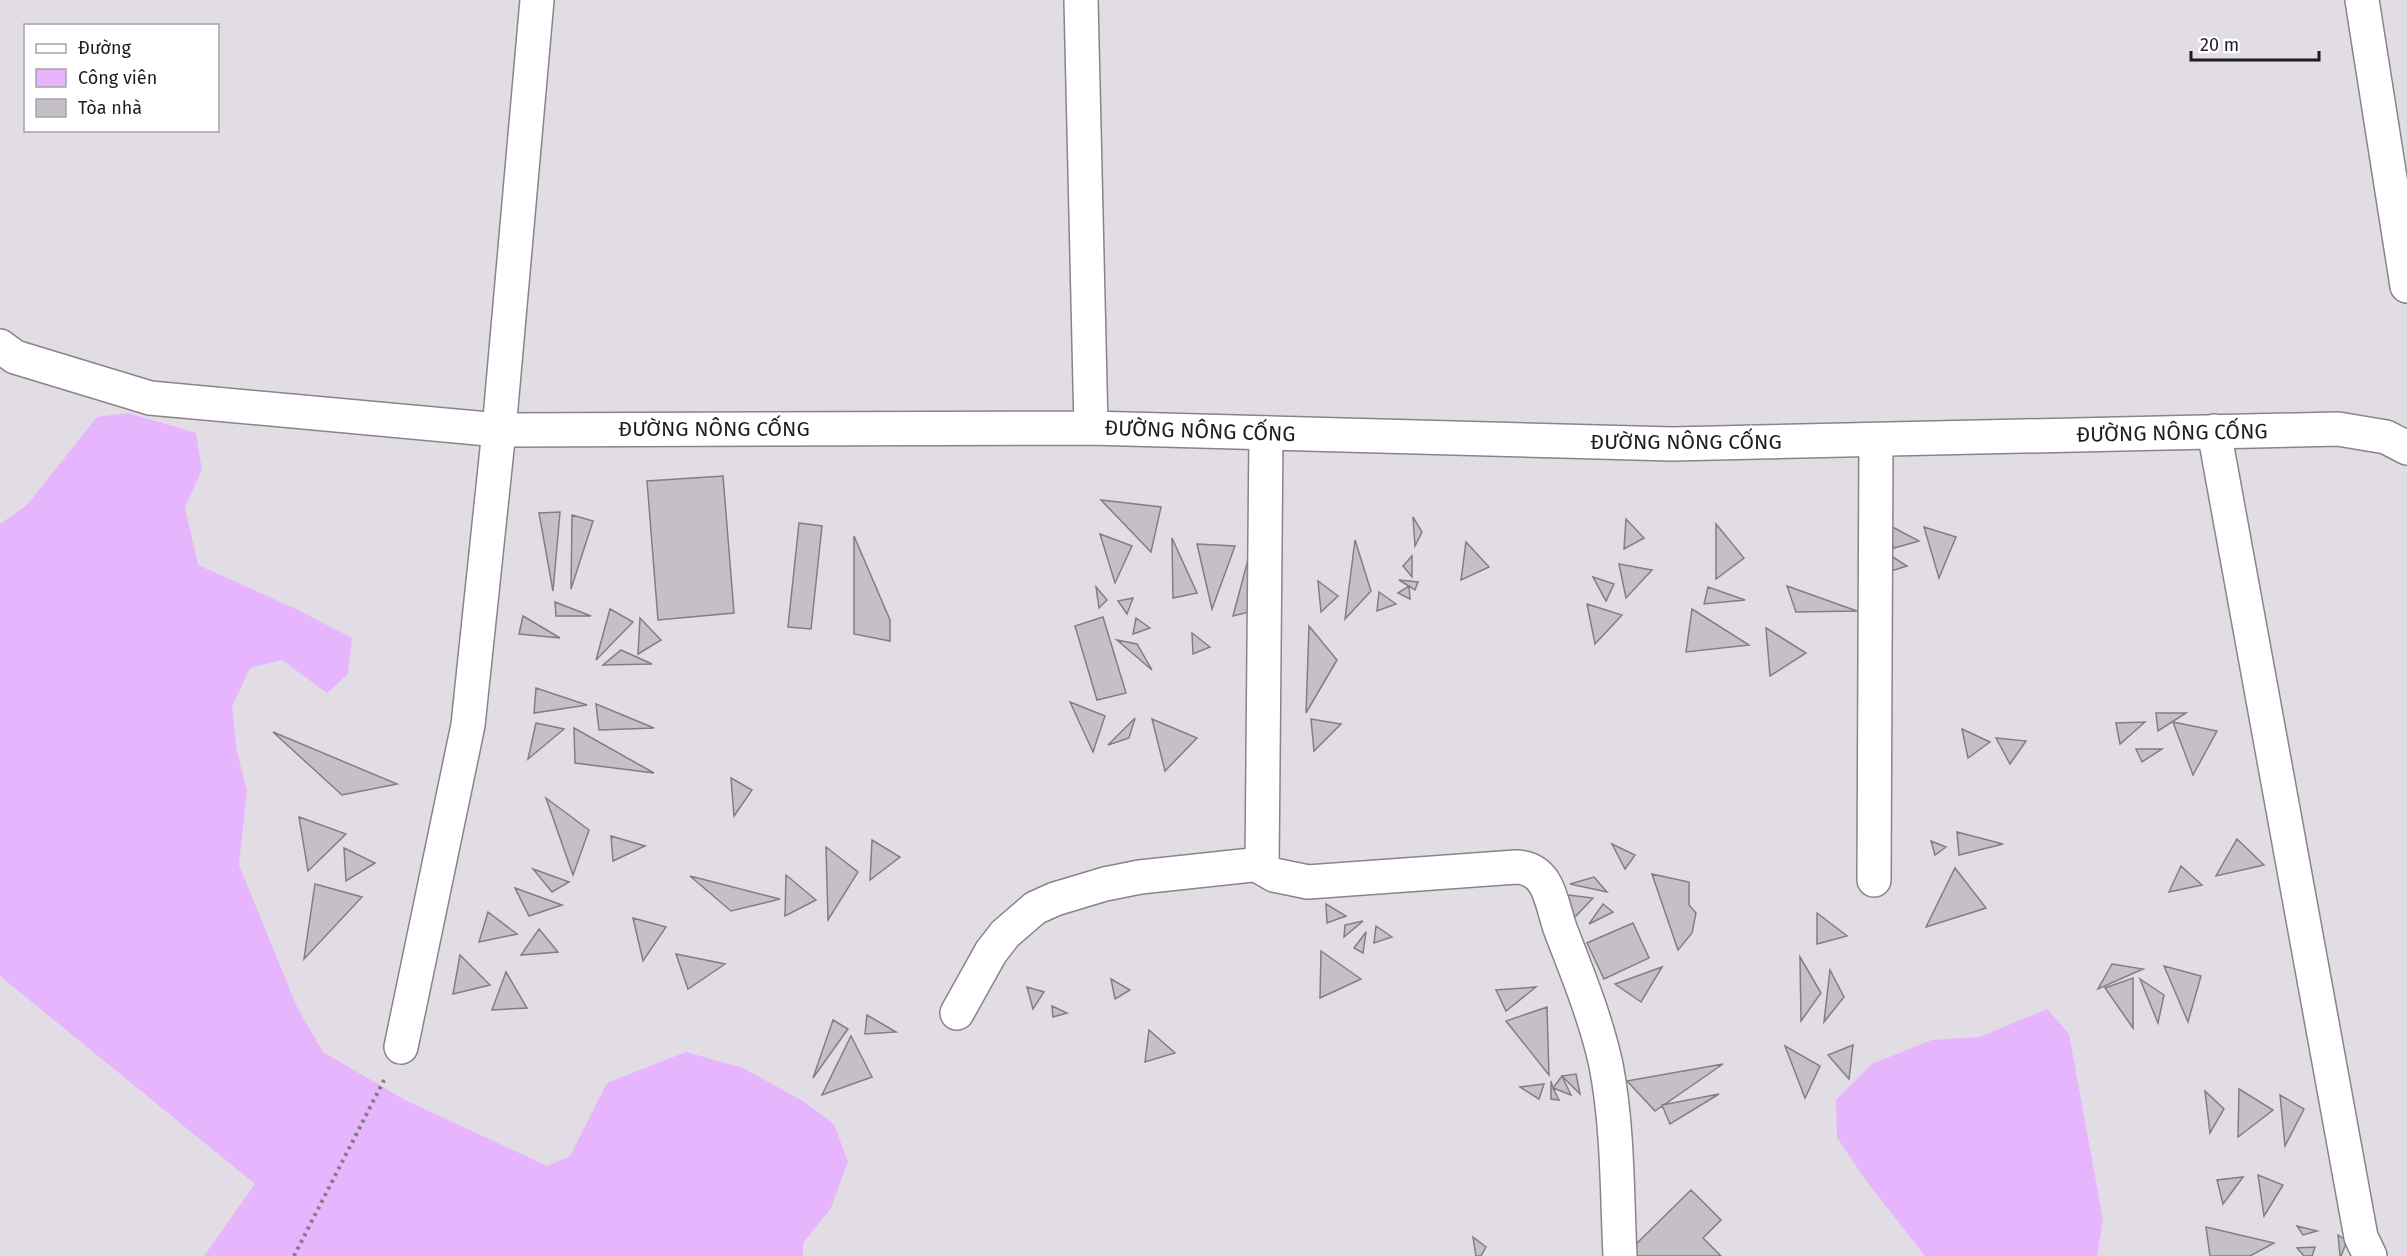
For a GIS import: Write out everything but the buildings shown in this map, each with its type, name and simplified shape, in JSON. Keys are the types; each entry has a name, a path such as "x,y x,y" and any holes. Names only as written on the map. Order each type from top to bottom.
{"street":[{"path":"401,1047 468,725 499,430 537,0"},
{"path":"1081,0 1091,428"},
{"path":"2362,0 2407,286"},
{"name":"ĐƯỜNG NÔNG CỐNG","path":"0,346 15,357 150,398 499,430 1091,428 1672,444 2338,429 2386,437 2407,448"},
{"path":"2214,431 2361,1237 2370,1256"},
{"path":"1266,433 1261,864 1268,873 1308,882 1516,867 1527,868 1538,873 1545,882 1594,1018 1606,1067 1614,1134 1620,1256"},
{"path":"1874,880 1876,440"},
{"path":"957,1013 991,952 1005,934 1035,908 1065,896 1129,879 1261,864"}],"path":[{"path":"294,1256 401,1047"}],"green space":[{"path":"128,413 196,433 202,470 185,507 198,565 296,609 352,638 348,674 327,693 282,660 250,668 232,707 237,752 247,791 239,865 297,1007 323,1052 405,1100 547,1166 570,1156 607,1083 686,1052 743,1068 803,1101 834,1124 848,1162 831,1208 803,1243 803,1256 204,1256 255,1184 0,976 0,524 27,505 97,417"},
{"path":"2047,1009 2069,1034 2103,1220 2097,1256 1925,1256 1867,1182 1837,1138 1836,1100 1872,1064 1932,1040 1980,1037"}]}
